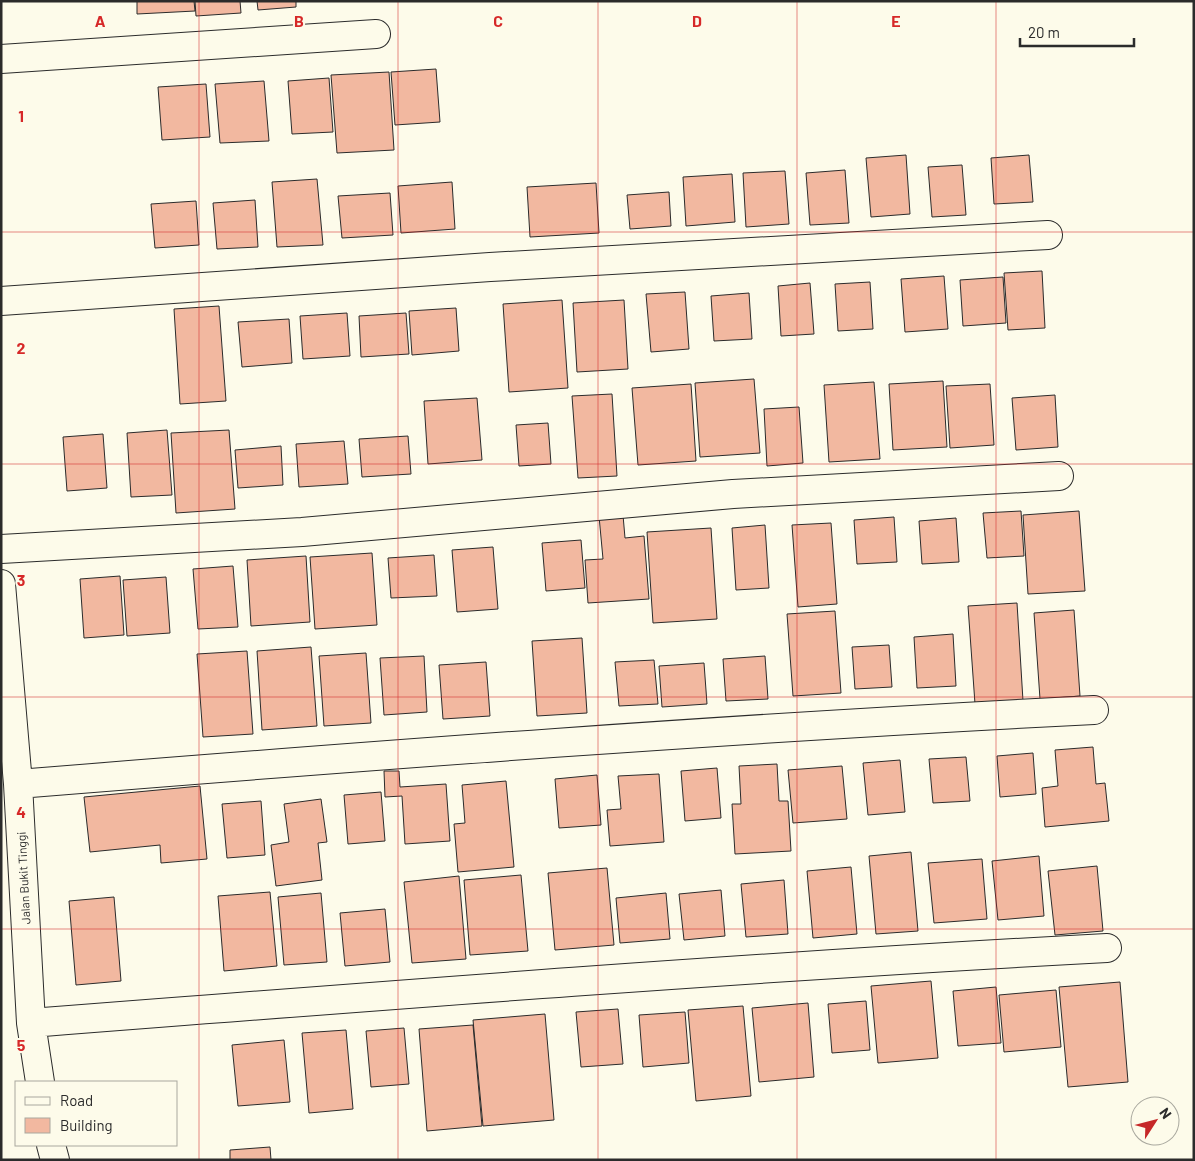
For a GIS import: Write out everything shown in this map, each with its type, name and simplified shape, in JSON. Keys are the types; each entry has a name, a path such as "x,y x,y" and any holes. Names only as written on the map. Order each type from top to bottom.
{"street":[{"path":"1,59 376,34"},
{"path":"1,301 490,267 1048,235"},
{"path":"1,549 302,532 733,494 1059,476"},
{"name":"Jalan Bukit Tinggi","path":"1,584 18,784 31,1023 40,1081"},
{"path":"18,784 421,752 910,719 1094,710"},
{"path":"31,1023 863,961 1107,948"},
{"path":"51,1146 55,1160"}],"building":[{"path":"137,1 194,1 195,11 137,14"},
{"path":"195,1 240,1 241,13 196,16"},
{"path":"257,1 296,1 296,7 258,10"},
{"path":"436,69 440,122 395,125 391,72"},
{"path":"389,72 394,150 337,153 331,75"},
{"path":"329,78 333,132 292,134 288,81"},
{"path":"264,81 269,141 220,143 215,84"},
{"path":"206,84 210,137 162,140 158,87"},
{"path":"906,155 910,214 871,217 866,158"},
{"path":"1029,155 1033,202 994,204 991,158"},
{"path":"962,165 966,215 932,217 928,167"},
{"path":"845,170 849,223 810,225 806,173"},
{"path":"785,171 789,224 746,227 743,173"},
{"path":"732,174 735,222 686,226 683,177"},
{"path":"317,179 323,245 277,247 272,182"},
{"path":"452,182 455,229 401,233 398,186"},
{"path":"596,183 599,233 530,237 527,187"},
{"path":"669,192 671,226 630,229 627,195"},
{"path":"390,193 393,235 342,238 338,196"},
{"path":"255,200 258,247 217,249 213,203"},
{"path":"196,201 199,245 155,248 151,204"},
{"path":"1042,271 1045,328 1008,330 1004,273"},
{"path":"944,276 948,329 905,332 901,279"},
{"path":"1003,277 1006,323 963,326 960,280"},
{"path":"870,282 873,329 838,331 835,284"},
{"path":"810,283 814,334 781,336 778,286"},
{"path":"685,292 689,349 651,352 646,294"},
{"path":"749,293 752,339 714,341 711,296"},
{"path":"562,300 568,388 509,392 503,304"},
{"path":"624,300 628,369 577,372 573,303"},
{"path":"219,306 226,401 180,404 174,309"},
{"path":"456,308 459,351 412,355 409,311"},
{"path":"347,313 350,356 303,359 300,316"},
{"path":"406,313 409,354 361,357 359,316"},
{"path":"289,319 292,363 242,367 238,322"},
{"path":"754,379 760,453 700,457 695,383"},
{"path":"943,381 947,447 893,450 889,384"},
{"path":"874,382 880,459 829,462 824,385"},
{"path":"691,384 696,461 638,465 632,388"},
{"path":"990,384 994,445 950,448 946,386"},
{"path":"612,394 617,476 578,478 572,396"},
{"path":"1055,395 1058,447 1016,450 1012,398"},
{"path":"477,398 482,460 428,464 424,401"},
{"path":"799,407 803,463 767,466 764,409"},
{"path":"548,423 551,464 519,466 516,425"},
{"path":"167,430 172,495 131,497 127,433"},
{"path":"229,430 235,509 176,513 171,433"},
{"path":"103,434 107,488 67,491 63,437"},
{"path":"408,436 411,474 362,477 359,439"},
{"path":"344,441 348,484 299,487 296,444"},
{"path":"281,446 283,485 238,488 235,450"},
{"path":"1021,511 1024,556 987,558 983,513"},
{"path":"1079,511 1085,591 1028,594 1023,515"},
{"path":"623,515 625,538 644,536 649,599 588,603 585,560 603,559 599,516"},
{"path":"894,517 897,562 857,564 854,520"},
{"path":"956,518 959,562 922,564 919,521"},
{"path":"831,523 837,604 798,607 792,525"},
{"path":"765,525 769,588 736,590 732,528"},
{"path":"711,528 717,619 653,623 647,532"},
{"path":"581,540 585,588 546,591 542,543"},
{"path":"493,547 498,609 457,612 452,550"},
{"path":"372,553 377,625 315,629 310,557"},
{"path":"434,555 437,596 391,598 388,558"},
{"path":"306,556 310,622 251,626 247,560"},
{"path":"233,566 238,627 198,629 193,569"},
{"path":"120,576 124,635 84,638 80,579"},
{"path":"166,577 170,633 127,636 123,580"},
{"path":"1017,603 1023,701 975,704 968,606"},
{"path":"1074,610 1080,696 1040,699 1034,613"},
{"path":"835,611 841,693 793,696 787,614"},
{"path":"953,634 956,686 917,688 914,637"},
{"path":"582,638 587,713 537,716 532,641"},
{"path":"889,645 892,687 855,689 852,647"},
{"path":"311,647 317,726 262,730 257,651"},
{"path":"247,651 253,734 203,737 197,654"},
{"path":"366,653 371,723 324,726 319,656"},
{"path":"424,656 427,712 384,715 380,658"},
{"path":"765,656 768,699 726,701 723,659"},
{"path":"654,660 658,704 619,706 615,662"},
{"path":"486,662 490,716 443,719 439,665"},
{"path":"704,663 707,704 662,707 659,666"},
{"path":"1093,747 1096,784 1105,783 1109,821 1045,827 1042,788 1058,786 1055,750"},
{"path":"1033,753 1036,794 1000,797 997,756"},
{"path":"966,757 970,801 933,803 929,759"},
{"path":"900,760 905,812 868,815 863,763"},
{"path":"777,764 779,801 788,801 791,851 735,854 732,804 741,804 739,766"},
{"path":"842,766 847,819 793,823 788,770"},
{"path":"717,768 721,818 685,821 681,771"},
{"path":"384,771 399,771 400,787 446,784 450,841 405,844 402,796 385,797"},
{"path":"659,774 664,842 610,846 607,810 621,809 618,776"},
{"path":"597,775 601,825 559,828 555,779"},
{"path":"506,781 514,867 458,872 454,824 465,823 462,785"},
{"path":"200,786 207,859 161,863 160,845 90,852 84,797"},
{"path":"381,792 385,841 348,844 344,795"},
{"path":"321,799 327,842 318,843 322,880 276,886 271,845 289,842 284,804"},
{"path":"261,801 265,855 227,858 222,804"},
{"path":"911,852 918,931 876,934 869,856"},
{"path":"1039,856 1044,916 998,920 992,861"},
{"path":"982,859 987,919 934,923 928,863"},
{"path":"1097,866 1103,931 1055,935 1048,871"},
{"path":"851,867 857,934 813,938 807,871"},
{"path":"607,868 614,945 555,950 548,873"},
{"path":"521,875 528,951 470,955 464,880"},
{"path":"459,876 466,959 412,963 404,882"},
{"path":"784,880 788,934 746,937 741,884"},
{"path":"721,890 725,936 684,940 679,894"},
{"path":"270,892 277,966 224,971 218,896"},
{"path":"321,893 327,962 284,965 278,897"},
{"path":"666,893 670,939 620,943 616,898"},
{"path":"114,897 121,981 76,985 69,901"},
{"path":"385,909 390,962 345,966 340,913"},
{"path":"931,981 938,1058 878,1063 871,986"},
{"path":"1120,982 1128,1082 1068,1087 1059,987"},
{"path":"996,987 1001,1043 958,1046 953,991"},
{"path":"1056,990 1061,1047 1004,1052 999,995"},
{"path":"866,1001 870,1050 832,1053 828,1004"},
{"path":"808,1003 814,1077 759,1082 752,1008"},
{"path":"743,1006 751,1096 696,1101 688,1010"},
{"path":"618,1009 623,1064 581,1067 576,1012"},
{"path":"685,1012 689,1063 643,1067 639,1015"},
{"path":"545,1014 554,1120 483,1126 473,1020"},
{"path":"473,1025 482,1126 427,1131 419,1029"},
{"path":"404,1028 409,1084 371,1087 366,1031"},
{"path":"346,1030 353,1109 309,1113 302,1033"},
{"path":"284,1040 290,1102 238,1106 232,1045"},
{"path":"270,1147 271,1160 230,1160 230,1150"}]}
